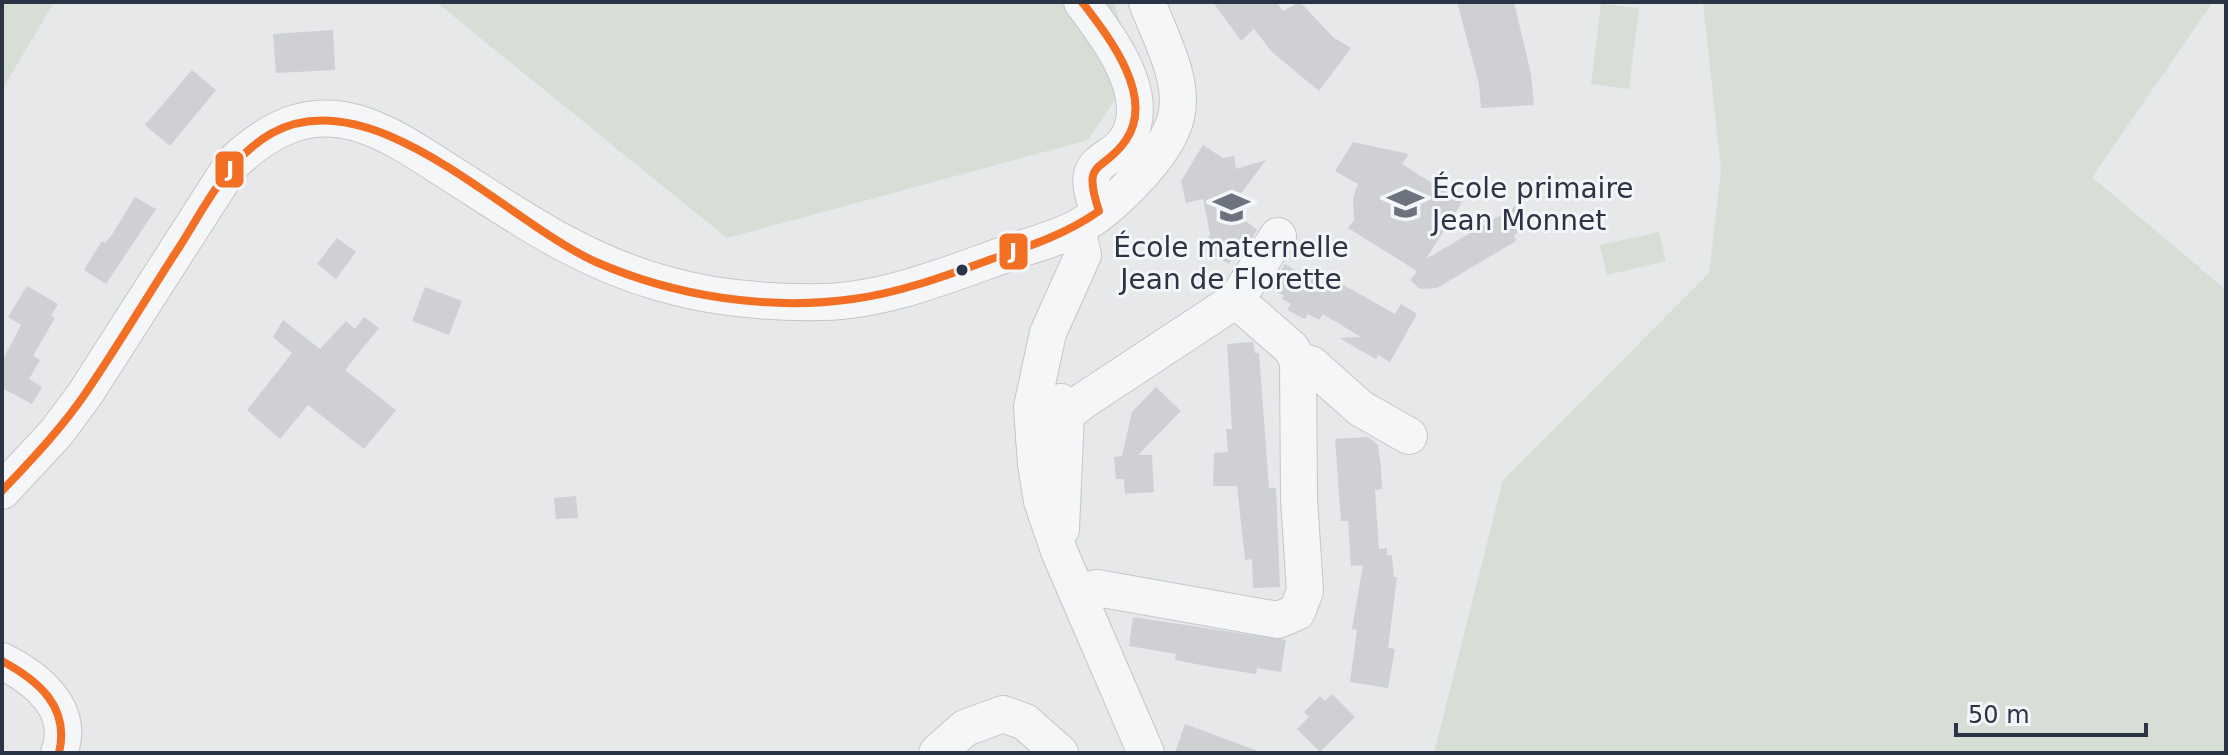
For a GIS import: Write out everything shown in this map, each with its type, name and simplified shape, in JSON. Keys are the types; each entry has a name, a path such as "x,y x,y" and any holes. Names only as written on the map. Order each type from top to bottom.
{"street":[{"path":"1082,2 1103,30 1135,98 1133,127 1124,143 1093,166 1089,179 1083,255 1048,333 1042,356 1032,407 1034,440 1042,501 1059,551 1146,753"},
{"path":"2,491 56,433 85,394 233,163 257,140 288,123 320,118 356,123 392,137 569,249 662,284 717,295 824,302 856,299 932,279 1088,220 1146,167 1166,142 1176,119 1179,95 1147,2"},
{"path":"1034,440 1066,414 1236,300 1278,236"},
{"path":"1077,593 1097,588 1278,620 1297,612 1305,591 1299,498 1298,361 1291,348 1236,300"},
{"path":"1042,356 1066,414 1059,551"},
{"path":"1298,361 1311,364 1360,408 1409,436"},
{"path":"2,661 30,675 51,696 62,719 59,753"},
{"path":"937,753 965,728 1003,714 1025,722 1060,753"}],"shaded area":[{"path":"2,2 54,2 2,90"},
{"path":"436,2 1114,2 1135,70 1088,140 727,238"},
{"path":"1703,2 2213,2 2092,177 2226,290 2226,753 1434,753 1503,480 1709,273 1721,170"},
{"path":"1601,4 1639,8 1629,89 1591,84"},
{"path":"1659,232 1666,261 1607,275 1600,245"}],"building":[{"path":"1213,2 1276,2 1283,11 1300,2 1333,37 1351,48 1319,91 1272,52 1254,29 1241,41"},
{"path":"1457,2 1514,2 1531,74 1534,105 1481,108 1479,84"},
{"path":"333,30 335,70 276,73 273,34"},
{"path":"192,70 216,90 170,146 145,125"},
{"name":"École primaire Jean Monnet","path":"1353,142 1409,154 1402,164 1462,202 1426,259 1516,206 1529,226 1514,235 1516,241 1437,288 1420,289 1410,280 1417,271 1348,228 1354,220 1353,198 1358,184 1335,171"},
{"name":"École maternelle Jean de Florette","path":"1203,145 1223,158 1234,156 1236,169 1266,160 1230,208 1257,230 1247,246 1242,243 1229,264 1202,248 1210,234 1203,199 1186,203 1181,181"},
{"path":"135,197 156,209 106,284 84,270 102,241 105,243 112,235"},
{"path":"337,238 356,252 336,279 317,264"},
{"path":"1285,264 1335,292 1340,283 1395,314 1401,304 1417,314 1390,362 1378,355 1376,359 1339,338 1361,337 1323,314 1319,320 1308,314 1305,319 1287,310 1291,304 1271,288"},
{"path":"27,286 58,304 51,316 55,318 33,356 40,360 29,379 42,387 32,404 2,388 2,361 21,325 8,317"},
{"path":"425,287 462,301 449,335 412,321"},
{"path":"364,317 379,328 345,370 396,410 364,449 308,405 280,439 247,410 292,353 273,337 283,320 320,349 346,321 355,329"},
{"path":"1253,342 1255,353 1259,353 1269,488 1276,488 1280,587 1253,588 1252,559 1245,560 1237,486 1213,486 1214,453 1228,452 1226,429 1232,429 1227,344"},
{"path":"1156,387 1181,411 1138,455 1152,455 1154,492 1125,494 1124,479 1116,479 1114,457 1122,456 1132,412"},
{"path":"1368,437 1378,445 1381,468 1382,489 1375,490 1379,549 1387,548 1387,555 1392,555 1394,577 1397,577 1388,648 1395,649 1388,688 1350,682 1357,630 1352,629 1363,565 1351,566 1348,521 1341,521 1335,439"},
{"path":"576,496 578,518 556,519 554,498"},
{"path":"1133,617 1286,640 1281,672 1257,668 1256,674 1211,667 1175,660 1176,654 1129,646"},
{"path":"1332,694 1355,717 1320,752 1297,729 1309,717 1304,712 1320,696 1325,701"},
{"path":"1185,724 1258,751 1175,753"}],"transit line":[{"name":"J","path":"2,491 56,432 85,394 230,169 256,143 272,133 312,121 353,124 396,139 439,162 561,243 596,262 657,284 755,302 853,299 922,283 1032,245 1073,227 1099,211 1092,182 1094,174 1126,140 1134,123 1135,105 1125,67 1082,2"},
{"name":"J","path":"2,661 28,677 56,709 60,722 59,753"}],"place":[{"name":"École primaire Jean Monnet","path":"1406,204"},
{"name":"École maternelle Jean de Florette","path":"1231,207"}]}
